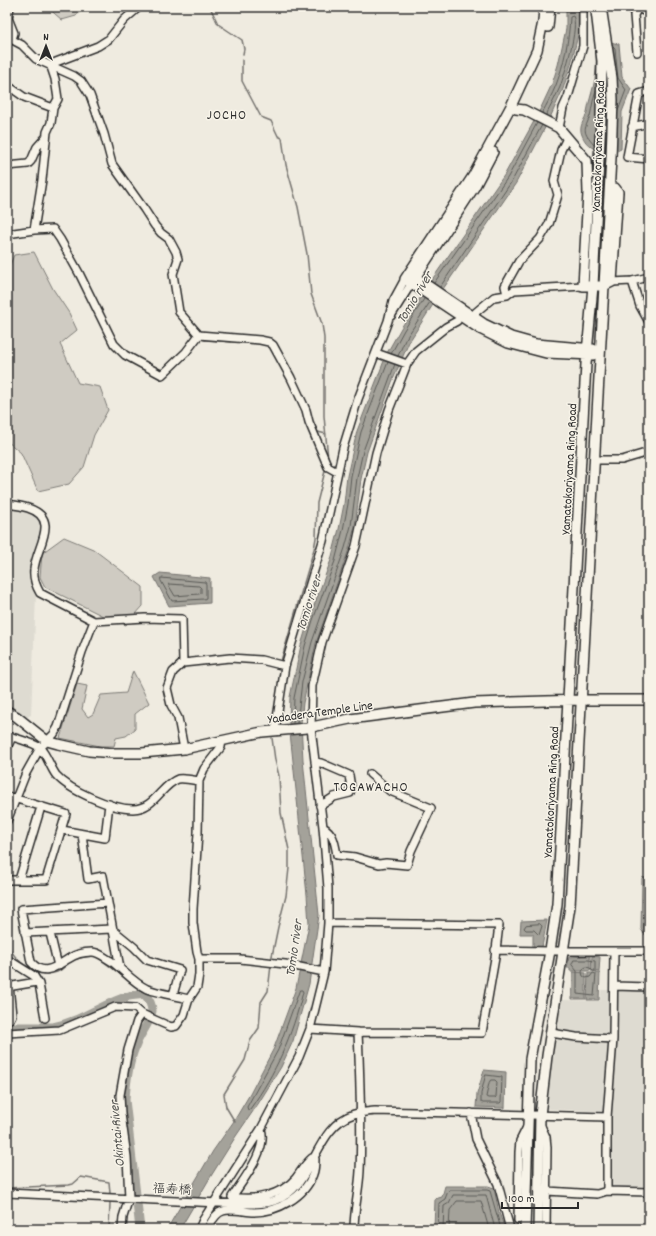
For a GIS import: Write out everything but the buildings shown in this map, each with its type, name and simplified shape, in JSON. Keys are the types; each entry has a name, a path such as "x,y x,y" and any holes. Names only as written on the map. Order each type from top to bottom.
{"main road":[{"path":"518,110 538,50 544,7"},
{"path":"550,7 549,22 543,51 518,110 473,176 414,281 443,300 480,329 508,343 546,353 601,353"},
{"name":"Yamatokoriyama Ring Road","path":"596,7 613,86 608,284"},
{"name":"Yamatokoriyama Ring Road","path":"525,1229 530,1060 557,904 587,352 588,286 598,157 603,36 601,7"},
{"name":"Yamatokoriyama Ring Road","path":"518,110 557,130 566,137 588,161 600,187 588,286"},
{"name":"Yamatokoriyama Ring Road","path":"538,1229 540,1120 547,1056 570,906 601,353 618,192 600,187"},
{"path":"588,286 608,284"},
{"name":"Yadadera Temple Line","path":"7,711 47,741 89,751 142,753 184,749 262,732 309,728 350,719 474,703 568,700 649,700"}],"street":[{"path":"10,7 8,18 12,37 36,59 74,76 81,81 90,95 104,134 112,164 161,234 169,239 178,259 173,274 179,312 199,335 260,340 273,344 303,403 308,422 328,467 337,472"},
{"path":"51,67 56,62 98,46 109,39 124,20 140,7"},
{"path":"557,130 583,46 584,7"},
{"path":"637,52 634,15 638,8 649,14"},
{"path":"34,230 42,180 46,137 58,99 55,79 51,67"},
{"path":"7,85 24,98 54,108"},
{"path":"649,91 639,94 627,157 649,159"},
{"path":"632,128 649,123"},
{"path":"7,166 28,164 31,161 37,147 46,137"},
{"path":"507,295 505,286 519,261 540,239 550,224 558,195 554,181 561,150 566,137"},
{"path":"7,234 50,229 55,231 79,273 114,344 125,355 162,375 186,352 199,335"},
{"path":"608,284 649,277"},
{"path":"278,731 285,666 323,541 343,448 358,399 379,354 393,301 414,281"},
{"path":"632,281 640,306 649,322"},
{"path":"476,312 494,297 507,295 514,290 588,286"},
{"path":"199,1229 203,1220 261,1129 299,1057 310,1029 328,923 328,888 323,828 309,728 312,686 322,642 352,559 376,453 389,410 407,364 416,351 446,327 457,321"},
{"path":"379,354 407,364"},
{"path":"595,460 622,460 649,452"},
{"path":"7,504 29,508 39,514 45,523 46,532 36,558 34,570 35,586 40,593 94,621 145,618 182,619 183,662"},
{"path":"7,821 26,773 40,748 54,734 58,727 82,652 94,621"},
{"path":"184,749 178,718 170,705 167,688 172,672 183,662 230,658 261,660 285,666"},
{"path":"7,748 12,736 40,748 56,775 78,792 124,808 140,808 155,799 172,783 179,779 200,781"},
{"path":"7,1033 60,1030 115,1007 135,1008 145,1016 154,1020 171,1026 176,1026 184,1015 200,974 193,909 200,781 204,769 221,747 222,740"},
{"path":"314,762 321,763 349,775 351,788 350,793 334,797 320,806"},
{"path":"323,828 333,837 338,855 355,856 379,864 386,863 407,865 411,850 431,808 390,790 370,774"},
{"path":"7,796 66,814 46,880 7,880"},
{"path":"62,830 105,838 109,804"},
{"path":"19,880 41,807"},
{"path":"82,834 88,879 103,876 120,968"},
{"path":"108,903 21,909 31,962 43,970 58,966 74,956 92,952 100,954 147,989 189,999"},
{"path":"310,1029 358,1032 482,1033 499,925 328,923"},
{"path":"25,933 112,929 147,960 180,970 173,995"},
{"path":"50,933 58,966"},
{"path":"495,950 649,951"},
{"path":"606,1190 607,1117 613,1039 614,951"},
{"path":"7,959 36,979 39,984 45,1018"},
{"path":"199,959 240,959 320,971"},
{"path":"36,979 39,968"},
{"path":"7,1019 10,1019 12,1015 8,986 36,979"},
{"path":"614,986 649,987"},
{"path":"122,1229 123,1217 129,1198 127,1157 120,1095 128,1050 138,1021 145,1016"},
{"path":"354,1229 354,1212 360,1173 362,1113 358,1032"},
{"path":"551,1033 576,1037 613,1039"},
{"name":"福寿橋","path":"7,1193 256,1204 268,1203 280,1199 298,1185 304,1178 325,1138 337,1124 353,1115 375,1111 528,1114 540,1120 607,1117"},
{"path":"471,1113 476,1139 498,1184 510,1229"},
{"path":"540,1120 546,1137 547,1147 546,1229"},
{"path":"518,1220 520,1141 527,1127"},
{"path":"261,1129 263,1135 255,1161 232,1197 257,1198 278,1192 295,1178 304,1165 316,1155"},
{"path":"207,1229 216,1215 224,1210 264,1211 282,1206 298,1195 310,1181 314,1173 316,1155"},
{"path":"547,1191 597,1194 606,1190 649,1192"}],"shaded area":[{"path":"47,7 83,7 76,16 62,20"},
{"path":"34,252 53,289 69,313 77,330 60,344 78,383 100,387 108,410 94,435 84,467 69,484 38,491 21,453 7,441 7,272 14,255"},
{"path":"7,506 33,511 44,524 32,579 36,596 31,715 23,719 7,708"},
{"path":"64,537 93,549 143,587 143,606 126,625 107,618 45,587 40,577 42,553"},
{"path":"133,671 149,703 135,714 135,729 126,736 116,738 114,746 100,746 60,738 77,684 87,686 82,709 88,717 93,714 101,695 126,693"},
{"path":"611,981 649,983 649,1189 610,1186 610,1112 547,1109 551,1064 561,1000 600,1001 601,990 611,990"}],"water":[{"path":"566,7 578,7 579,31 563,89 549,120 516,183 443,289 409,342 392,382 367,452 361,479 355,526 349,549 316,643 303,703 301,723 303,760 319,915 309,984 293,1041 281,1067 211,1176 180,1229 167,1229 213,1151 234,1121 250,1094 274,1048 296,988 309,924 289,723 290,697 301,645 331,560 339,529 344,504 347,476 357,431 387,353 401,328 431,281 505,174 538,114 552,84 558,65 566,29"},
{"path":"596,39 619,44 622,77 631,89 622,112 621,149 604,157 605,153 588,145 581,132 581,126 587,112 595,79"},
{"path":"160,573 210,578 210,603 169,606 154,577"},
{"path":"649,877 649,935 644,934 641,929 642,878"},
{"path":"547,920 542,947 533,947 533,934 520,934 521,921"},
{"path":"590,956 590,971 570,971 570,968 567,968 569,957"},
{"path":"592,956 600,957 599,972 591,971"},
{"path":"573,972 586,973 586,999 572,999"},
{"path":"588,973 600,973 599,1000 587,1000"},
{"path":"484,1070 506,1072 505,1108 476,1107 477,1094"},
{"path":"445,1186 488,1186 494,1188 499,1213 505,1229 434,1229 435,1199 442,1197"}],"waterway":[{"path":"210,7 218,24 242,40 244,49 243,54"},
{"path":"7,30 11,35"},
{"path":"242,60 242,81 261,117 271,121 278,136 282,138 286,165 298,207 307,254 311,294 322,324 324,338 324,416 328,459"},
{"path":"85,93 91,110"},
{"path":"93,116 96,123"},
{"path":"147,220 150,226"},
{"path":"153,229 158,235"},
{"path":"200,338 205,340 263,344"},
{"path":"312,420 318,432 326,434"},
{"name":"Tomio river","path":"281,661 314,549 316,538 317,503 325,471"},
{"path":"271,961 286,896 289,868 289,850 281,813 279,776 272,738"},
{"path":"7,944 15,957 34,971 49,974 61,970 71,961 83,957 96,956 128,980"},
{"path":"235,1122 226,1107 224,1094 245,1060 250,1041 259,1028 261,1002 268,991 271,965"},
{"name":"Okintai River","path":"7,1027 53,1027 63,1025 119,999 145,994 151,1004 152,1011 131,1058 125,1100 140,1229"},
{"path":"7,1188 69,1185 73,1184 81,1177 109,1182 110,1193"},
{"path":"109,1229 110,1203"}],"district":[{"name":"JOCHO","path":"227,114"},
{"name":"TOGAWACHO","path":"371,786"}]}
